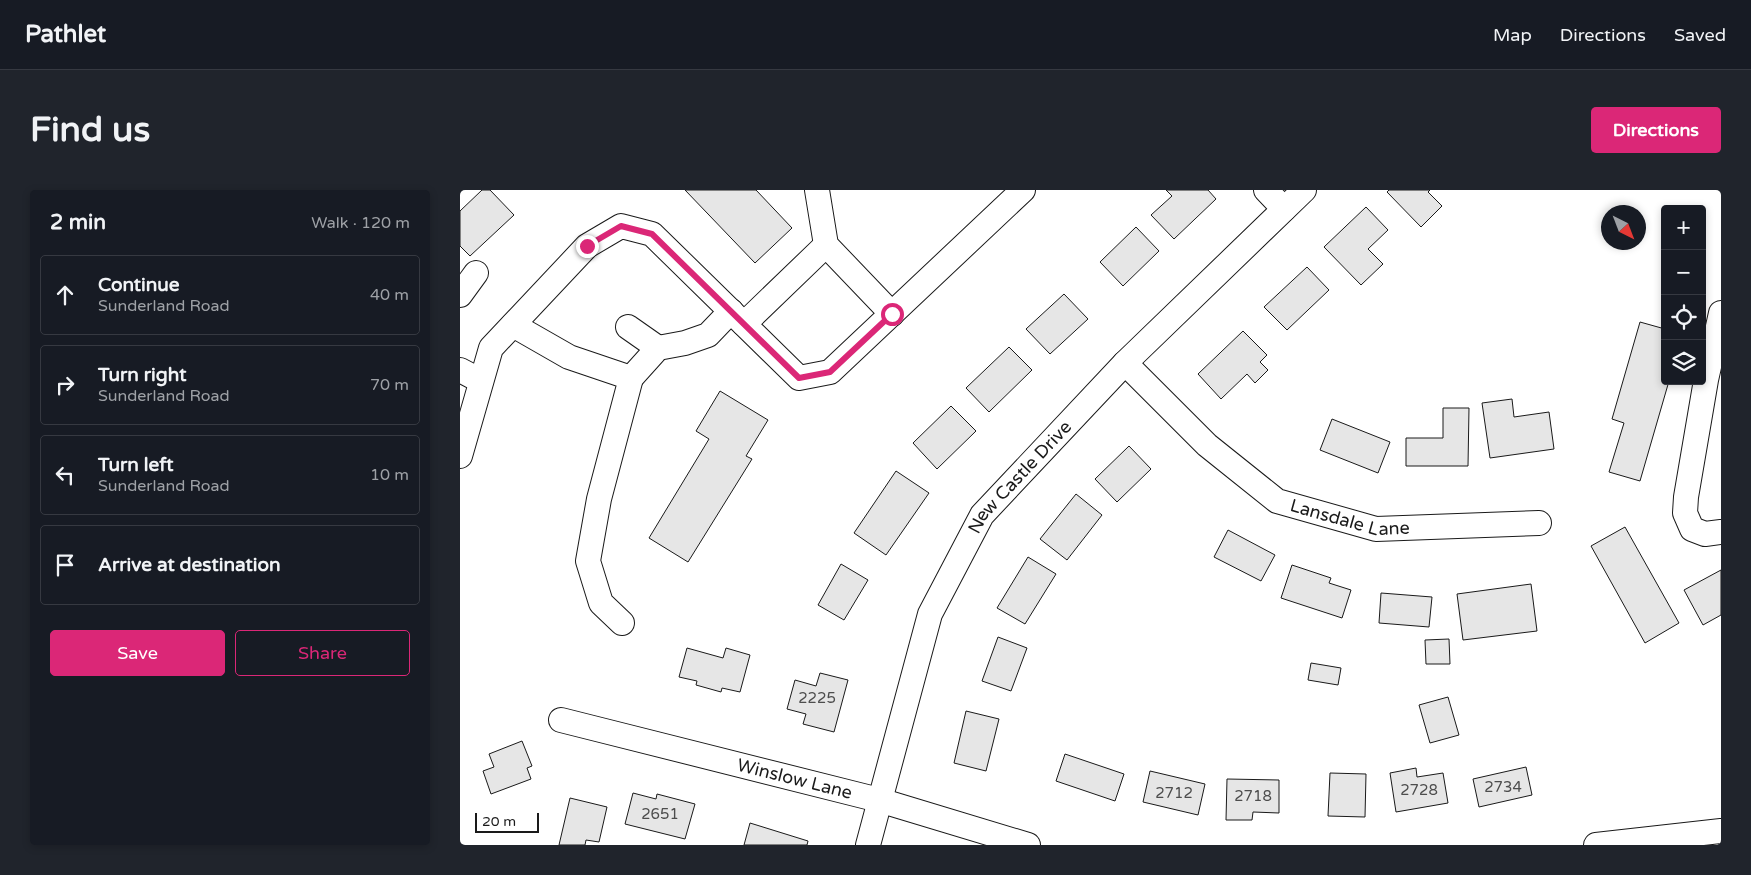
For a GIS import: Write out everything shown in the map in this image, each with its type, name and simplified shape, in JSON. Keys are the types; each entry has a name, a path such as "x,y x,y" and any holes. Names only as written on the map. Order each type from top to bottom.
{"street":[{"path":"817,190 826,245 892,314"},
{"path":"461,445 491,348 587,246 621,226 652,234 799,378 830,372 1023,190"},
{"path":"1266,190 1284,209"},
{"name":"New Castle Drive","path":"868,845 930,614 982,515 1125,363 1304,190"},
{"path":"622,623 601,602 588,561 599,499 631,378 658,348 685,343 708,335 737,318 826,245"},
{"path":"460,295 476,273"},
{"path":"1721,313 1714,381 1686,496 1685,513 1692,529 1705,534 1721,532"},
{"path":"513,325 569,358 631,378"},
{"path":"628,327 658,348"},
{"name":"Lansdale Lane","path":"1125,363 1207,445 1277,501 1376,529 1540,523"},
{"path":"460,370 481,381"},
{"name":"Winslow Lane","path":"561,720 879,800 1028,845"},
{"path":"1596,845 1721,831"}],"building":[{"path":"482,190 490,190 514,215 470,256 460,246 460,211"},
{"path":"685,190 756,190 792,228 755,263"},
{"path":"1166,190 1208,190 1216,199 1174,239 1151,215 1172,196"},
{"path":"1389,190 1430,190 1428,192 1442,206 1421,227 1387,192"},
{"path":"1366,207 1388,230 1368,249 1383,264 1361,285 1324,247"},
{"path":"1136,227 1159,251 1123,286 1100,262"},
{"path":"1307,267 1329,290 1287,330 1264,307"},
{"path":"1064,294 1088,319 1050,354 1026,329"},
{"path":"1640,322 1661,328 1661,385 1668,385 1640,481 1609,472 1624,423 1612,419"},
{"path":"1243,331 1267,355 1260,362 1268,370 1255,383 1247,374 1221,399 1198,374"},
{"path":"1009,347 1032,370 989,412 966,388"},
{"path":"720,391 768,420 746,456 752,459 688,562 649,538 709,439 696,431"},
{"path":"1512,399 1514,417 1549,412 1554,449 1490,458 1482,403"},
{"path":"951,406 976,431 937,469 913,443"},
{"path":"1443,408 1469,408 1468,466 1406,466 1406,438 1443,438"},
{"path":"1332,419 1390,442 1378,473 1320,450"},
{"path":"1129,446 1151,469 1117,502 1095,479"},
{"path":"896,471 929,493 886,555 854,533"},
{"path":"1076,494 1102,515 1067,560 1040,539"},
{"path":"1625,527 1679,623 1645,643 1591,546"},
{"path":"1228,530 1275,555 1261,581 1214,557"},
{"path":"1028,557 1056,574 1025,624 997,608"},
{"path":"841,564 868,580 844,620 818,605"},
{"path":"1292,565 1331,578 1329,583 1351,590 1342,618 1281,598"},
{"path":"1721,570 1721,615 1703,625 1684,590"},
{"path":"1531,584 1537,631 1463,640 1457,594"},
{"path":"1381,593 1432,597 1429,627 1379,623"},
{"path":"998,637 1027,648 1011,691 982,681"},
{"path":"1449,639 1450,664 1426,664 1425,640"},
{"path":"687,648 723,658 726,648 750,655 740,692 722,688 721,692 696,685 697,681 679,677"},
{"path":"1311,663 1341,668 1338,685 1308,680"},
{"path":"820,673 848,680 834,732 803,724 806,714 787,709 795,680 816,686"},
{"path":"1448,697 1459,735 1430,743 1419,705"},
{"path":"966,711 999,719 986,771 954,763"},
{"path":"522,741 532,766 527,768 531,779 491,794 483,771 494,767 489,754"},
{"path":"1065,754 1124,774 1115,801 1056,781"},
{"path":"1526,767 1532,795 1479,807 1473,779"},
{"path":"1416,768 1417,777 1443,773 1448,803 1396,812 1390,773"},
{"path":"1150,771 1205,784 1198,815 1143,802"},
{"path":"1330,773 1366,774 1365,817 1328,816"},
{"path":"1227,779 1279,780 1279,813 1253,812 1252,820 1226,820"},
{"path":"633,793 656,799 657,794 695,804 685,839 625,824"},
{"path":"570,798 607,807 599,842 586,840 585,845 559,845"},
{"path":"750,823 808,841 807,845 744,845"}],"route":[{"path":"587,246 621,226 652,234 799,378 830,372 892,314"}]}
